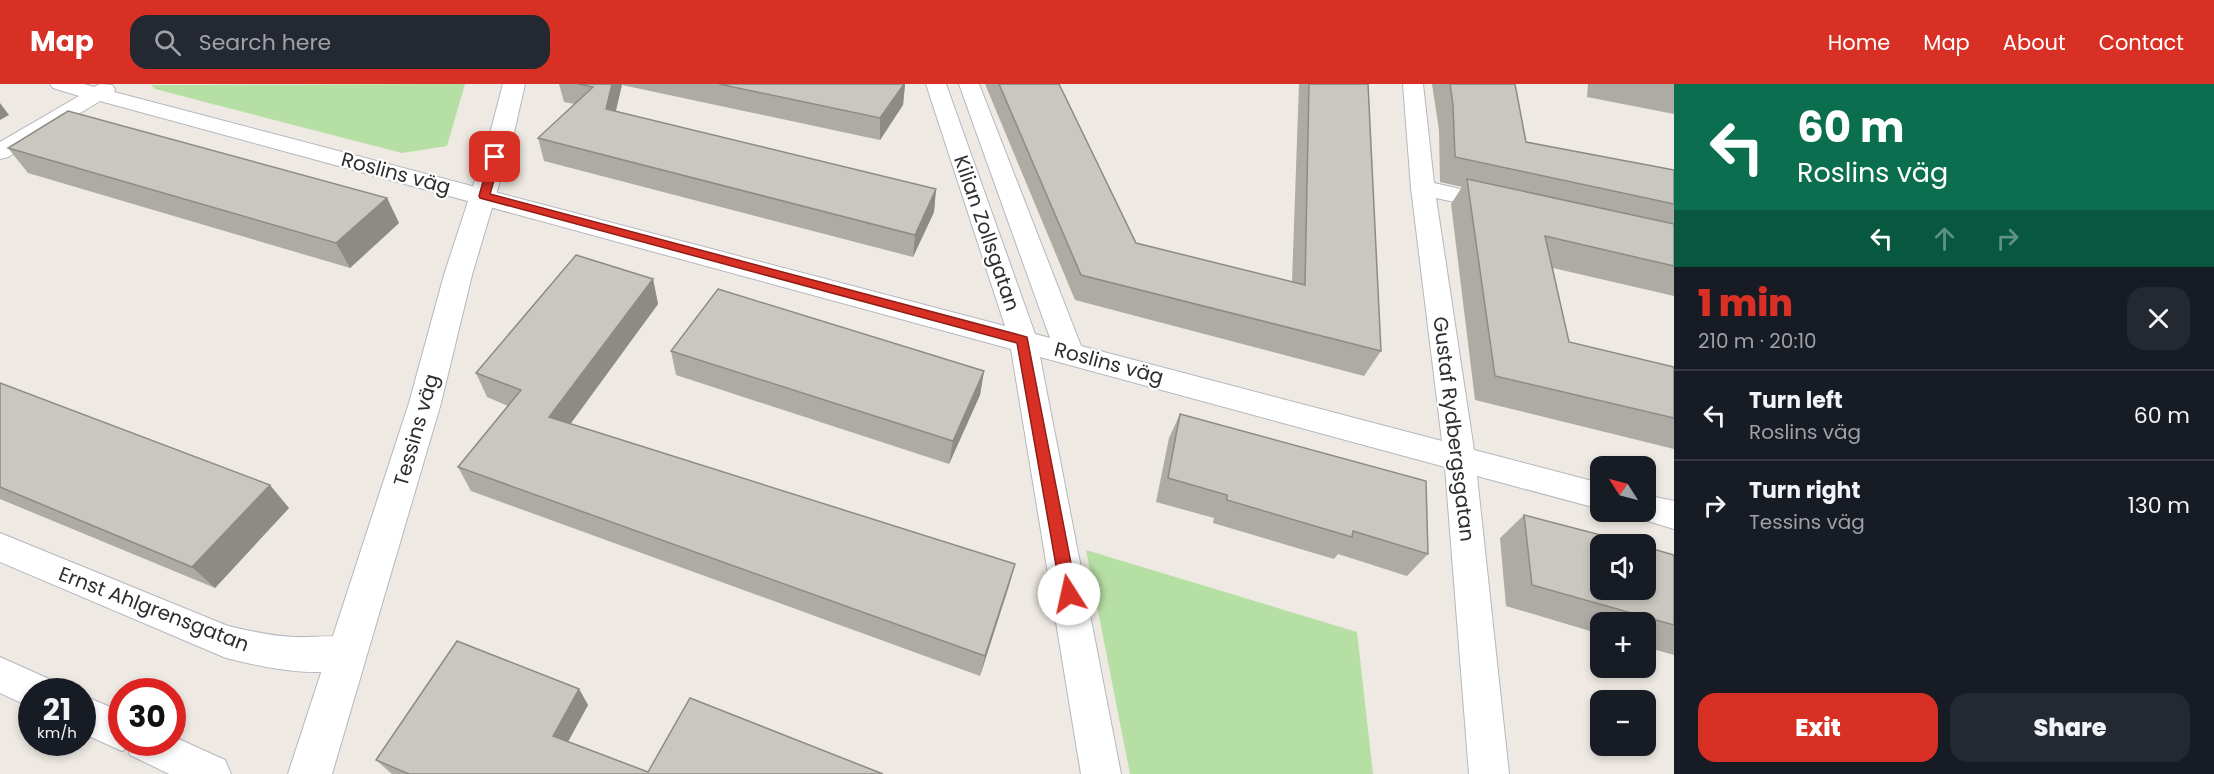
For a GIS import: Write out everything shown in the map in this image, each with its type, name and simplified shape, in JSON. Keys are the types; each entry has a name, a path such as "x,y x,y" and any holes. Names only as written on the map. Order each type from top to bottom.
{"street":[{"name":"Roslins väg","path":"60,84 105,89 484,196 1590,493"},
{"name":"Tessins väg","path":"310,774 425,404 458,274 484,196 514,84"},
{"name":"Kilian Zollsgatan","path":"936,84 1023,340 1101,774"},
{"name":"Kilian Zollsgatan","path":"969,84 1069,352"},
{"name":"Gustaf Rydbergsgatan","path":"1413,84 1423,188 1460,459 1489,774"},
{"path":"0,152 105,89"},
{"path":"1423,188 1514,208"},
{"path":"1656,510 1674,515"},
{"name":"Ernst Ahlgrensgatan","path":"0,547 226,642 265,651 293,654 347,653"},
{"path":"0,674 18,683"},
{"path":"173,756 211,774"}],"green space":[{"path":"465,84 447,146 402,153 155,89 151,85"},
{"path":"1086,550 1357,632 1373,774 1130,774"}],"building":[{"path":"578,84 612,84 606,109 936,189 915,235 538,138 593,87"},
{"path":"719,84 904,84 880,118"},
{"path":"999,84 1059,84 1136,243 1305,285 1309,84 1368,84 1381,351 1081,275"},
{"path":"1450,84 1515,84 1526,142 1674,170 1674,204 1455,157"},
{"path":"68,111 387,198 336,243 8,148"},
{"path":"1467,179 1674,224 1674,266 1545,236 1569,342 1674,367 1674,418 1495,376"},
{"path":"576,255 653,279 549,417 1015,564 985,656 458,467 521,390 476,373"},
{"path":"718,289 984,371 953,441 671,351"},
{"path":"0,383 270,485 192,567 0,487"},
{"path":"1180,414 1426,481 1428,554 1353,531 1352,537 1227,500 1227,495 1168,478"},
{"path":"1524,515 1597,534 1590,534 1590,600 1656,600 1656,550 1674,555 1674,625 1656,620 1656,612 1628,612 1532,585"},
{"path":"457,641 579,689 553,736 648,772 690,698 883,774 409,774 376,760"}],"route":[{"path":"495,157 484,196 1023,340 1069,594"}]}
